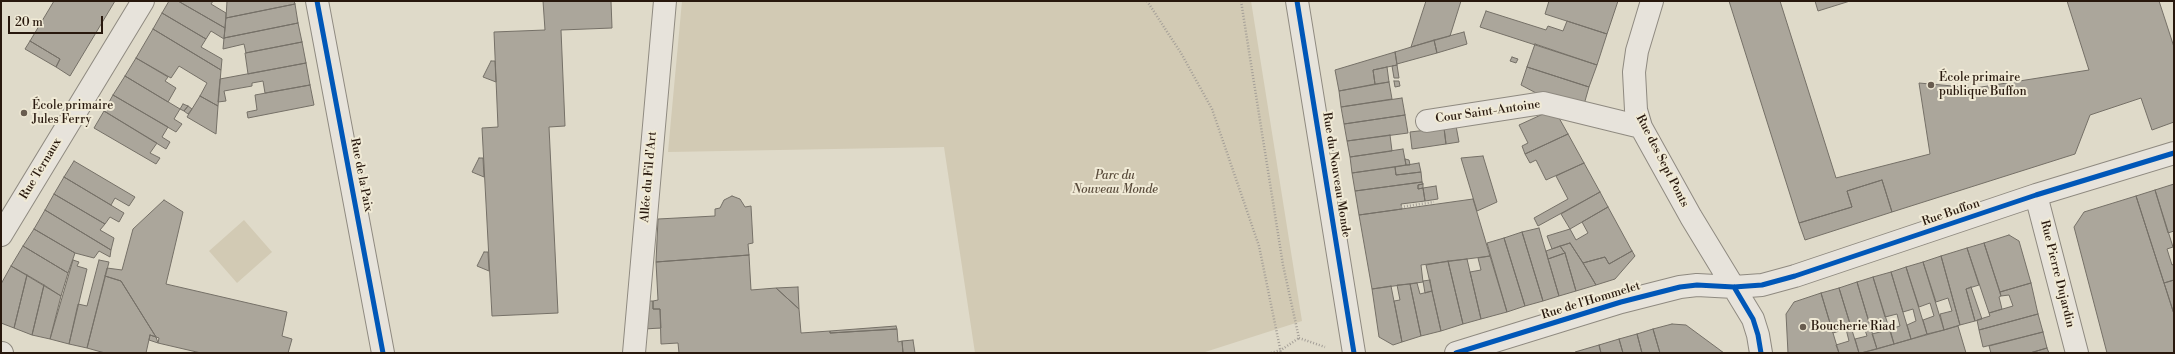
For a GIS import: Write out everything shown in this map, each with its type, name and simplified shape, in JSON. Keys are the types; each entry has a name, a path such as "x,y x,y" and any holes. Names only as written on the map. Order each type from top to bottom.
{"street":[{"name":"Rue Ternaux","path":"1,235 143,1"},
{"name":"Rue de la Paix","path":"317,1 383,353"},
{"name":"Allée du Fil d'Art","path":"634,353 665,1"},
{"name":"Rue du Nouveau Monde","path":"1297,1 1354,353"},
{"name":"Rue des Sept Ponts","path":"1652,1 1637,51 1634,72 1636,110 1642,127 1690,217 1753,319 1758,335 1761,353"},
{"name":"Cour Saint-Antoine","path":"1427,121 1543,104 1642,127"},
{"name":"Rue Buffon","path":"1734,287 1762,285 1795,276 2036,195 2174,153"},
{"name":"Rue Pierre Dujardin","path":"2036,195 2077,353"},
{"name":"Rue de l'Hommelet","path":"1456,353 1621,302 1680,287 1698,285 1734,287"}],"path":[{"path":"1147,1 1181,53 1212,108 1259,246 1281,352"},
{"path":"1242,1 1283,265 1299,338"},
{"path":"1401,207 1434,202"},
{"path":"1271,353 1281,352 1299,338"},
{"path":"1299,338 1325,347 1328,350"}],"green space":[{"name":"Parc du Nouveau Monde","path":"682,1 1251,1 1302,321 1202,353 975,353 944,147 668,152"},
{"path":"244,220 272,252 237,283 209,251"}],"building":[{"path":"54,1 115,1 70,76 56,67 60,59 30,41"},
{"path":"169,1 178,1 225,28 224,39 211,31 206,39 162,13"},
{"path":"178,1 213,1 211,4 226,13 225,28"},
{"path":"227,1 294,1 295,4 226,18"},
{"path":"543,1 611,1 612,28 561,30 565,126 549,127 558,313 492,316 482,128 498,127 494,32 545,30"},
{"path":"1426,1 1461,1 1450,36 1411,47"},
{"path":"1549,1 1618,1 1607,34 1545,14"},
{"path":"1729,1 1780,1 1836,178 1930,154 1919,83 1975,88 2089,70 2067,1 2159,1 2174,47 2174,122 2152,130 2141,98 2090,115 2075,154 1892,212 1882,180 1847,191 1852,207 1799,223"},
{"path":"1815,1 1850,1 1818,11"},
{"path":"295,4 298,23 224,38 226,18"},
{"path":"1486,11 1546,30 1548,26 1563,31 1567,21 1607,34 1597,65 1480,27"},
{"path":"162,13 206,39 201,47 222,59 221,70 153,29"},
{"path":"298,23 302,42 246,53 244,44 223,49 224,38"},
{"path":"153,29 221,70 218,106 200,96 207,83 179,66 171,78 136,58"},
{"path":"1464,32 1467,44 1437,53 1434,40"},
{"path":"1434,40 1437,53 1397,64 1395,52"},
{"path":"30,41 60,59 56,67 25,49"},
{"path":"302,42 306,63 248,74 245,53"},
{"path":"1535,44 1597,65 1589,87 1527,67"},
{"path":"1395,52 1397,65 1373,70 1375,84 1339,91 1335,70"},
{"path":"1512,57 1518,59 1516,63 1510,61"},
{"path":"136,58 168,77 165,81 176,88 168,102 125,76"},
{"path":"491,61 495,61 496,82 483,77"},
{"path":"306,63 310,85 265,93 263,81 252,83 252,86 224,91 226,101 218,102 220,79"},
{"path":"1397,65 1399,78 1394,78 1392,66"},
{"path":"1387,67 1389,82 1375,84 1373,70"},
{"path":"1527,67 1589,87 1583,108 1538,94 1521,85"},
{"path":"125,76 180,109 174,119 182,124 176,132 113,95"},
{"path":"1394,81 1399,81 1400,86 1395,87"},
{"path":"1389,82 1392,99 1341,107 1339,91"},
{"path":"310,85 314,105 248,118 247,112 257,110 255,95"},
{"path":"113,95 168,127 162,137 170,142 166,149 104,111"},
{"path":"200,96 218,106 216,134 187,117"},
{"path":"1402,98 1405,115 1344,124 1341,107"},
{"path":"183,104 188,106 184,111 180,109"},
{"path":"188,106 192,109 188,114 184,111"},
{"path":"1554,109 1568,134 1525,154 1522,146 1528,143 1519,125"},
{"path":"104,111 157,143 150,153 160,158 156,164 94,128"},
{"path":"1405,115 1408,133 1347,141 1344,124"},
{"path":"1456,126 1459,142 1446,144 1444,128"},
{"path":"1444,128 1446,144 1412,149 1410,132"},
{"path":"1568,134 1584,163 1546,180 1536,160 1530,163 1525,154"},
{"path":"1390,135 1392,151 1350,157 1347,141"},
{"path":"1403,149 1406,165 1352,173 1350,157"},
{"path":"1483,156 1497,202 1477,211 1461,158"},
{"path":"479,158 483,158 484,177 472,172"},
{"path":"1405,159 1409,160 1410,165 1406,165"},
{"path":"74,161 135,197 129,206 115,198 111,205 64,177"},
{"path":"1419,163 1421,172 1396,175 1395,167"},
{"path":"1584,163 1600,192 1538,226 1534,218 1568,199 1556,176"},
{"path":"1395,167 1396,175 1421,172 1422,182 1355,191 1352,173"},
{"path":"64,177 124,213 119,222 110,217 105,224 54,194"},
{"path":"1882,180 1892,212 1805,240 1799,223 1852,207 1847,191"},
{"path":"1422,182 1423,184 1418,185 1418,189 1423,188 1425,201 1401,204 1402,209 1359,215 1355,191"},
{"path":"1423,184 1423,188 1418,189 1418,185"},
{"path":"2174,184 2174,231 2168,233 2155,190"},
{"path":"1436,186 1438,199 1425,201 1423,188"},
{"path":"2155,190 2173,247 2167,249 2172,265 2174,264 2174,280 2164,283 2136,196"},
{"path":"1600,192 1608,207 1570,229 1561,214"},
{"path":"54,194 105,224 100,230 114,238 111,250 45,210"},
{"path":"732,196 740,199 745,207 751,206 753,243 748,244 749,255 656,262 658,219 715,216 715,209 720,208 724,200"},
{"path":"2136,196 2174,314 2174,353 2107,353 2074,227 2084,212"},
{"path":"1473,199 1490,256 1421,265 1423,282 1372,289 1359,215"},
{"path":"164,200 183,212 166,284 287,312 282,336 292,339 288,353 201,353 158,343 159,338 156,337 121,281 105,276 107,268 122,270 133,229"},
{"path":"1608,207 1632,251 1609,264 1605,257 1583,263 1570,243 1552,249 1547,236 1570,229 1576,240 1588,233 1582,222"},
{"path":"45,210 111,250 110,257 99,251 94,258 75,253 34,229"},
{"path":"1539,228 1559,296 1543,301 1522,232"},
{"path":"34,229 75,253 68,273 23,246"},
{"path":"1522,232 1543,301 1525,306 1504,238"},
{"path":"2009,235 2019,241 2031,283 2000,292 1984,243"},
{"path":"1504,238 1525,306 1507,312 1487,243"},
{"path":"1570,243 1596,285 1576,291 1565,253 1560,246"},
{"path":"1984,243 2001,296 1999,297 2002,309 1989,313 1967,248"},
{"path":"23,246 68,273 61,296 11,266"},
{"path":"1560,246 1565,253 1548,259 1546,251"},
{"path":"1967,248 1979,285 1966,289 1975,321 1960,325 1941,256"},
{"path":"1632,251 1635,256 1615,279 1596,285 1583,263 1605,257 1609,264"},
{"path":"484,252 488,252 489,271 477,266"},
{"path":"1565,253 1576,291 1559,296 1548,259"},
{"path":"749,255 751,290 776,288 799,309 801,333 830,331 830,333 897,329 898,342 902,341 903,353 679,353 678,343 661,344 660,309 653,309 653,301 658,300 656,262"},
{"path":"1490,256 1507,312 1481,319 1470,272 1481,270 1478,258"},
{"path":"1941,256 1960,325 1944,330 1940,314 1952,311 1948,298 1936,302 1923,262"},
{"path":"1467,259 1481,319 1463,324 1448,261"},
{"path":"73,260 79,262 77,266 87,269 69,344 50,339"},
{"path":"99,260 109,262 87,348 69,344 78,304 87,306"},
{"path":"1448,261 1463,324 1441,331 1426,265"},
{"path":"1923,262 1944,330 1927,334 1923,320 1934,316 1930,303 1919,307 1906,267"},
{"path":"11,266 27,275 14,328 1,323 1,284"},
{"path":"1906,267 1927,334 1911,339 1907,325 1916,321 1913,309 1903,312 1891,272"},
{"path":"1891,272 1911,339 1894,344 1890,329 1900,326 1897,314 1885,317 1873,277"},
{"path":"27,275 44,285 32,335 14,328"},
{"path":"105,276 121,281 156,337 150,335 146,353 105,353 87,348"},
{"path":"1873,277 1894,344 1877,349 1872,334 1884,331 1880,319 1869,322 1857,282"},
{"path":"1430,280 1432,291 1425,293 1423,281"},
{"path":"2174,280 2174,314 2164,283"},
{"path":"1857,282 1877,349 1861,353 1859,353 1855,339 1867,336 1863,324 1851,327 1839,288"},
{"path":"1417,283 1420,294 1432,291 1441,331 1421,336 1410,284"},
{"path":"2031,283 2038,314 1979,330 1977,320 1990,316 1989,313 2013,306 2009,295 2001,296 2000,292"},
{"path":"1410,284 1421,336 1402,342 1394,301 1400,300 1397,285"},
{"path":"44,285 61,296 50,339 32,335"},
{"path":"1391,286 1402,342 1393,345 1379,337 1372,289"},
{"path":"798,287 799,309 776,288"},
{"path":"1971,287 1982,319 1975,321 1966,289"},
{"path":"1839,288 1859,353 1839,353 1836,345 1849,341 1846,329 1833,333 1821,293"},
{"path":"1821,293 1839,353 1788,353 1786,314 1794,302"},
{"path":"643,301 653,301 653,309 660,309 661,328 644,329"},
{"path":"2038,314 2043,332 1983,347 1979,330"},
{"path":"1672,324 1686,325 1724,353 1660,353 1653,329"},
{"path":"896,326 897,329 830,333 830,331"},
{"path":"1958,326 1966,353 1861,353 1894,344"},
{"path":"1653,329 1660,353 1642,353 1637,334"},
{"path":"2043,332 2047,348 2030,353 1991,353 1989,346"},
{"path":"1637,334 1642,353 1623,353 1619,339"},
{"path":"150,335 156,337 158,343 149,340"},
{"path":"1619,339 1623,353 1601,353 1599,345"},
{"path":"913,340 915,353 903,353 902,341"},
{"path":"1599,345 1601,353 1575,353 1575,352"},
{"path":"2047,348 2049,353 2030,353"}],"cycle path":[{"path":"317,1 383,353"},
{"path":"1297,1 1354,353"},
{"path":"1456,353 1621,302 1680,287 1697,285 1734,287 1762,285 1795,276 2036,195 2174,153"},
{"path":"1734,287 1753,319 1758,335 1761,353"}],"place":[{"name":"École primaire publique Buffon","path":"1931,85"},
{"name":"École primaire Jules Ferry","path":"24,113"},
{"name":"Boucherie Riad","path":"1803,327"}]}
